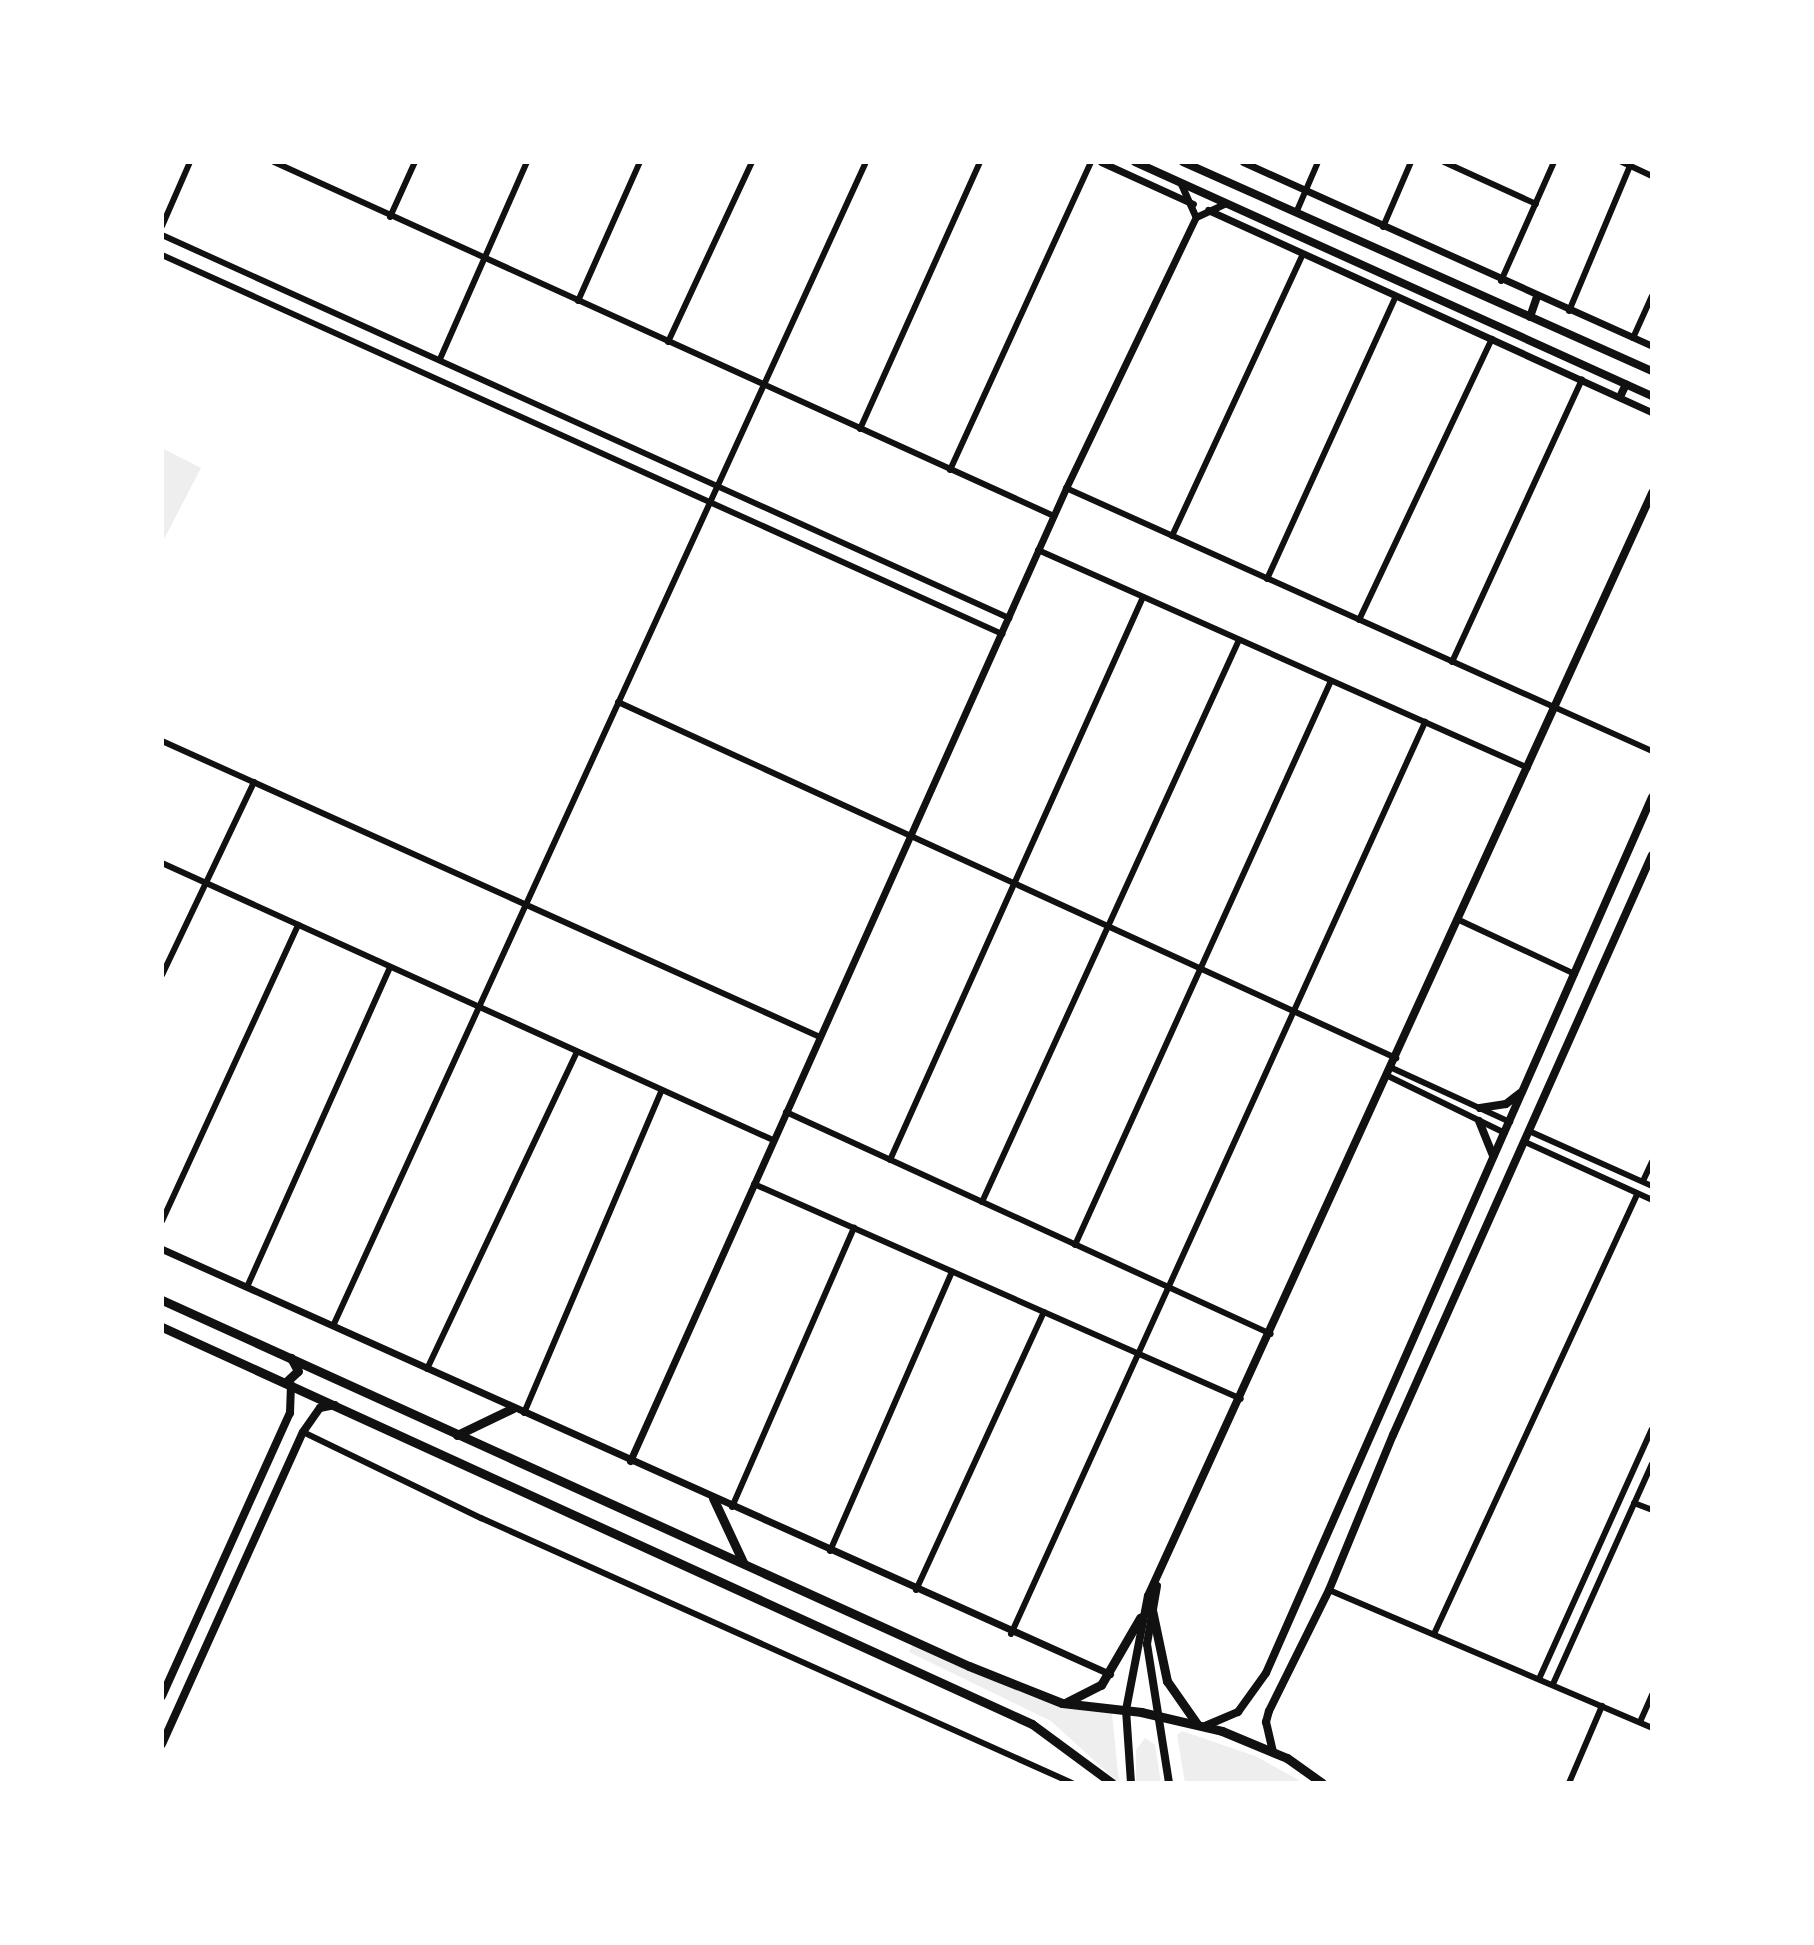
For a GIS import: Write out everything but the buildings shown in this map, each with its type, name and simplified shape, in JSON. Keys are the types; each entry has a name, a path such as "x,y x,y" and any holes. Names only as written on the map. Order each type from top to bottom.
{"highway":[{"path":"162,1300 457,1435 1062,1703 1126,1710 1201,1725 1273,1752 1322,1783"},
{"path":"162,1327 1032,1724 1112,1783"},
{"path":"288,1383 298,1371 290,1358"},
{"path":"457,1435 513,1408"},
{"path":"713,1498 743,1562"},
{"path":"1152,1610 1167,1681 1201,1725"},
{"path":"1062,1703 1094,1691 1110,1674 1140,1618"}],"main road":[{"path":"1135,162 1652,396"},
{"path":"1183,162 1650,369"},
{"path":"1363,264 1370,256 1368,246"},
{"path":"1392,278 1391,267 1398,259"},
{"path":"1530,317 1537,297"},
{"path":"1620,397 1626,384"},
{"path":"1131,1783 1126,1710 1140,1618 1652,493"},
{"path":"1201,1725 1238,1712 1258,1688 1377,1428 1652,797"},
{"path":"1273,1752 1266,1722 1269,1711 1329,1590 1393,1435 1652,855"},
{"path":"1547,1038 1566,1047"},
{"path":"1480,1108 1506,1104 1525,1086"},
{"path":"1479,1121 1489,1136 1493,1163"},
{"path":"162,1696 286,1423 294,1403 288,1383"},
{"path":"162,1744 303,1432 320,1408 337,1405"},
{"path":"286,1423 303,1432"},
{"path":"1377,1428 1393,1435"},
{"path":"230,1544 241,1543 249,1552"},
{"path":"1159,1577 1147,1644 1169,1783"}],"street":[{"path":"162,226 190,162"},
{"path":"274,162 1054,516"},
{"path":"296,172 301,162"},
{"path":"390,217 415,162"},
{"path":"440,359 527,162"},
{"path":"578,301 640,162"},
{"path":"668,342 752,162"},
{"path":"333,1326 528,906 618,702 712,504 761,384 866,162"},
{"path":"860,429 980,162"},
{"path":"950,470 1091,162"},
{"path":"1101,162 1193,204"},
{"path":"1243,162 1501,281 1652,346"},
{"path":"1296,213 1318,162"},
{"path":"1383,227 1411,162"},
{"path":"1444,162 1536,204"},
{"path":"1501,281 1554,162"},
{"path":"1622,162 1652,176"},
{"path":"1569,311 1630,166"},
{"path":"1180,182 1193,204 1196,217"},
{"path":"630,1461 1066,488 1196,217 1226,203"},
{"path":"1208,210 1652,412"},
{"path":"162,235 1009,618"},
{"path":"1172,536 1303,254"},
{"path":"162,255 1002,634"},
{"path":"1267,579 1396,296"},
{"path":"1633,338 1652,296"},
{"path":"1359,620 1492,339"},
{"path":"1452,662 1582,380"},
{"path":"1066,488 1652,751"},
{"path":"1038,550 1528,768"},
{"path":"890,1160 1017,884 1143,597"},
{"path":"982,1202 1106,925 1239,640"},
{"path":"1075,1245 1197,967 1331,681"},
{"path":"618,702 1396,1058"},
{"path":"1011,1634 1425,722"},
{"path":"162,741 820,1037"},
{"path":"162,975 254,782"},
{"path":"162,863 773,1140"},
{"path":"1459,920 1575,974"},
{"path":"162,1221 298,925"},
{"path":"247,1287 390,967"},
{"path":"427,1369 577,1052"},
{"path":"1390,1072 1510,1122"},
{"path":"1390,1072 1505,1133"},
{"path":"524,1413 662,1090"},
{"path":"786,1112 1271,1334"},
{"path":"1529,1131 1652,1186"},
{"path":"1525,1142 1652,1200"},
{"path":"1643,1181 1652,1162"},
{"path":"754,1184 1241,1399"},
{"path":"1434,1634 1637,1194"},
{"path":"732,1507 854,1228"},
{"path":"162,1249 1011,1634 1110,1674"},
{"path":"830,1551 952,1272"},
{"path":"916,1590 1044,1312"},
{"path":"1539,1679 1652,1429"},
{"path":"303,1432 481,1518 1072,1783"},
{"path":"1553,1684 1652,1464"},
{"path":"1634,1503 1652,1510"},
{"path":"1329,1590 1652,1728"},
{"path":"1640,1722 1652,1695"},
{"path":"1569,1783 1602,1706"}],"shaded area":[{"path":"162,448 201,468 162,543"},
{"path":"913,1644 1058,1701 1112,1713 1119,1783 1051,1721 909,1652"},
{"path":"1182,1731 1255,1756 1304,1783 1185,1783 1177,1735"},
{"path":"1145,1738 1155,1745 1161,1783 1136,1783 1136,1750"}]}
